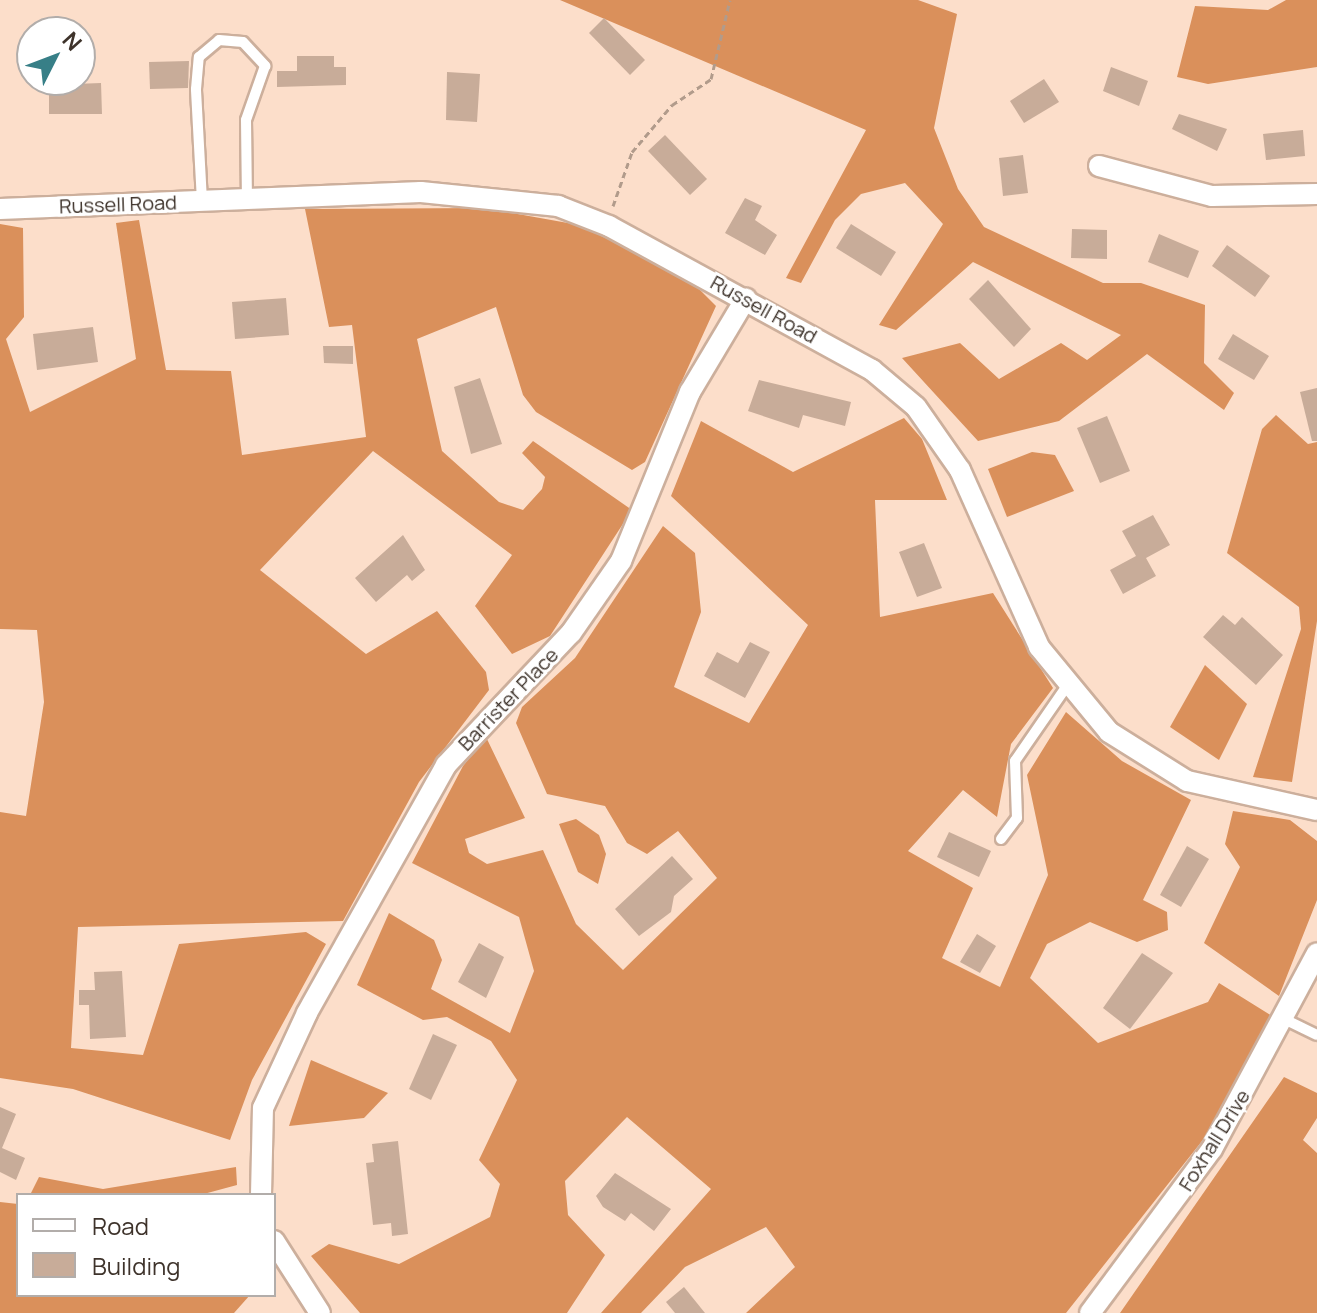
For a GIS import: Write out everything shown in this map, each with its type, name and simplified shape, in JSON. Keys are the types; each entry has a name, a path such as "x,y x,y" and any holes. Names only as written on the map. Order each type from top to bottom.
{"street":[{"path":"1099,166 1212,196 1317,194"},
{"name":"Russell Road","path":"0,209 474,194 558,206 609,226 746,298 872,370 937,431 1018,609 1067,686 1131,750 1187,781 1317,810"},
{"name":"Barrister Place","path":"261,1193 263,1108 307,1013 446,765 571,633 621,561 690,392 746,298"},
{"name":"Foxhall Drive","path":"1090,1313 1212,1149 1286,1020 1317,953"},
{"path":"276,1244 320,1313"}],"lane":[{"path":"202,201 197,73 199,57 219,40 243,42 265,66 246,120 247,199"},
{"path":"1001,839 1017,818 1015,761 1067,686"},
{"path":"1286,1020 1317,1035"}],"path":[{"path":"609,226 632,152 672,105 711,79 730,0"}],"shaded area":[{"path":"560,0 918,0 957,14 934,128 958,189 984,227 1103,283 1141,283 1205,305 1204,363 1234,393 1224,410 1147,354 1059,421 978,441 902,358 960,343 999,379 1061,343 1087,360 1121,335 973,262 896,330 879,325 943,224 905,183 861,194 835,220 801,283 786,278 866,130"},
{"path":"1286,0 1317,0 1317,67 1208,84 1177,77 1195,6 1268,10"},
{"path":"485,208 579,225 684,274 716,306 645,462 632,470 536,412 523,395 496,307 417,339 442,451 499,502 523,510 542,489 545,477 522,453 533,441 632,510 550,636 512,654 475,606 512,555 373,451 260,570 366,654 437,611 486,672 489,690 419,782 343,921 78,927 71,1048 143,1055 179,944 306,932 326,944 252,1080 230,1140 73,1089 0,1078 0,812 26,816 44,702 37,630 0,629 0,224 23,228 24,317 6,339 30,412 136,359 116,223 139,220 166,370 231,371 242,455 366,437 352,325 329,327 305,209"},
{"path":"1276,415 1308,444 1317,442 1317,621 1292,782 1253,777 1301,629 1299,607 1227,553 1262,429"},
{"path":"904,418 922,439 947,500 875,500 880,617 993,593 1053,688 1011,744 997,817 963,790 908,851 973,888 942,958 1000,987 1048,875 1027,775 1066,712 1122,761 1191,800 1143,900 1167,912 1168,930 1137,942 1090,922 1047,944 1030,978 1098,1043 1208,1002 1219,983 1272,1016 1206,1136 1066,1313 746,1313 795,1267 766,1227 685,1267 641,1313 601,1313 711,1189 627,1117 565,1181 568,1215 605,1255 567,1313 360,1313 311,1256 329,1244 399,1264 490,1217 500,1184 479,1160 517,1080 491,1041 447,1017 423,1020 357,985 389,913 434,940 442,960 431,989 510,1033 534,971 519,917 412,863 463,766 486,737 525,818 465,839 469,853 487,864 543,850 576,924 623,970 717,878 678,831 647,854 627,843 605,806 547,794 516,723 522,707 575,658 663,526 695,553 701,612 674,687 749,723 808,625 671,496 701,421 793,472"},
{"path":"1032,452 1055,455 1074,491 1007,517 988,469"},
{"path":"1205,665 1247,704 1219,760 1170,727"},
{"path":"1233,811 1290,820 1317,841 1317,900 1279,996 1204,943 1240,867 1225,844"},
{"path":"576,819 599,835 606,854 598,884 578,872 559,824"},
{"path":"311,1060 388,1093 364,1118 289,1126"},
{"path":"1284,1077 1317,1093 1317,1118 1303,1140 1317,1153 1317,1313 1120,1313"},
{"path":"236,1167 237,1185 207,1193 31,1193 39,1177 103,1189"},
{"path":"0,1202 16,1204 16,1297 248,1297 234,1313 0,1313"}],"building":[{"path":"604,18 645,60 630,75 589,33"},
{"path":"297,56 334,56 334,67 346,67 346,85 277,87 277,71 297,71"},
{"path":"189,61 188,88 150,89 149,62"},
{"path":"1111,67 1148,81 1139,106 1103,91"},
{"path":"447,72 480,74 477,122 446,120"},
{"path":"1044,79 1059,102 1024,123 1010,101"},
{"path":"96,83 101,83 102,114 49,114 49,96 96,96"},
{"path":"1179,114 1227,129 1217,151 1172,129"},
{"path":"1303,130 1305,156 1266,160 1263,134"},
{"path":"665,135 707,179 690,195 648,151"},
{"path":"1023,155 1028,193 1003,196 999,158"},
{"path":"745,198 762,206 755,220 777,235 765,255 725,233"},
{"path":"851,224 896,252 881,276 836,248"},
{"path":"1072,229 1107,230 1107,259 1071,258"},
{"path":"1159,234 1199,251 1188,278 1148,262"},
{"path":"1227,245 1270,276 1255,297 1212,266"},
{"path":"988,280 1031,329 1014,347 969,299"},
{"path":"286,298 289,335 235,339 232,302"},
{"path":"93,327 98,362 37,370 33,334"},
{"path":"1233,334 1269,356 1254,380 1218,359"},
{"path":"323,346 353,346 353,364 324,363"},
{"path":"480,378 502,444 471,454 454,387"},
{"path":"759,380 851,402 845,426 803,415 799,428 748,411"},
{"path":"1317,388 1317,441 1312,441 1300,392"},
{"path":"1107,416 1130,471 1100,483 1077,428"},
{"path":"1153,515 1170,545 1146,558 1156,576 1123,594 1110,570 1136,556 1122,531"},
{"path":"403,535 425,570 412,581 407,575 376,602 355,578"},
{"path":"924,543 942,588 917,597 899,552"},
{"path":"1223,615 1235,625 1242,617 1283,655 1256,685 1203,637"},
{"path":"750,642 770,652 745,698 704,676 717,652 738,663"},
{"path":"949,832 991,851 979,877 937,857"},
{"path":"1187,846 1209,859 1181,907 1160,895"},
{"path":"672,856 693,879 674,896 671,912 639,936 615,909"},
{"path":"977,934 996,946 980,973 960,962"},
{"path":"479,943 504,957 486,998 458,982"},
{"path":"1142,953 1173,973 1130,1029 1103,1008"},
{"path":"122,971 126,1037 90,1039 89,1005 79,1005 79,990 95,990 94,972"},
{"path":"433,1034 457,1045 431,1100 409,1089"},
{"path":"0,1107 16,1114 2,1148 25,1158 16,1180 0,1172"},
{"path":"398,1141 408,1234 392,1236 391,1223 373,1225 366,1163 374,1162 372,1144"},
{"path":"615,1173 671,1209 654,1231 631,1213 625,1221 603,1207 596,1196"},
{"path":"684,1287 705,1313 675,1313 666,1302"}]}
